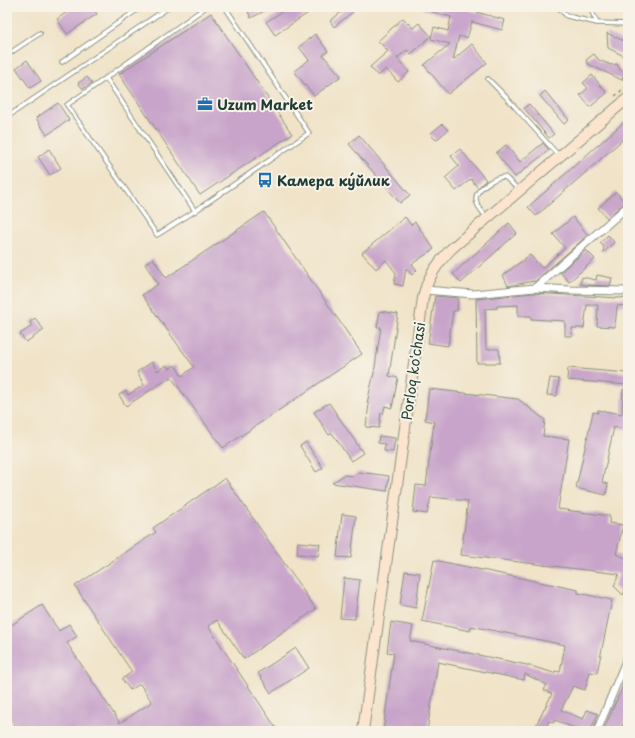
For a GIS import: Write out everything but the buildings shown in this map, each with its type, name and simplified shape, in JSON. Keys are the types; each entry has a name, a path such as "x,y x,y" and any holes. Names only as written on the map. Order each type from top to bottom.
{"main road":[{"name":"Porloq ko'chasi","path":"363,731 425,290 430,277 441,260 456,245 628,98"}],"street":[{"path":"535,288 628,206"},
{"path":"425,290 473,294 535,288 628,291"},
{"path":"597,731 628,656"}],"lane":[{"path":"62,62 142,7"},
{"path":"7,117 169,7"},
{"path":"206,7 67,105 157,235 309,133 225,7"},
{"path":"558,7 567,16 597,23 628,24"},
{"path":"590,7 597,23"},
{"path":"7,55 40,33"},
{"path":"106,78 194,211"},
{"path":"488,79 560,157"},
{"path":"487,218 477,204 476,199 478,192 486,184 496,178 504,177 520,191"}],"path":[{"path":"615,96 628,85"}],"place":[{"name":"Uzum Market","path":"205,104"},
{"name":"Камера ку́йлик","path":"265,180"}]}
